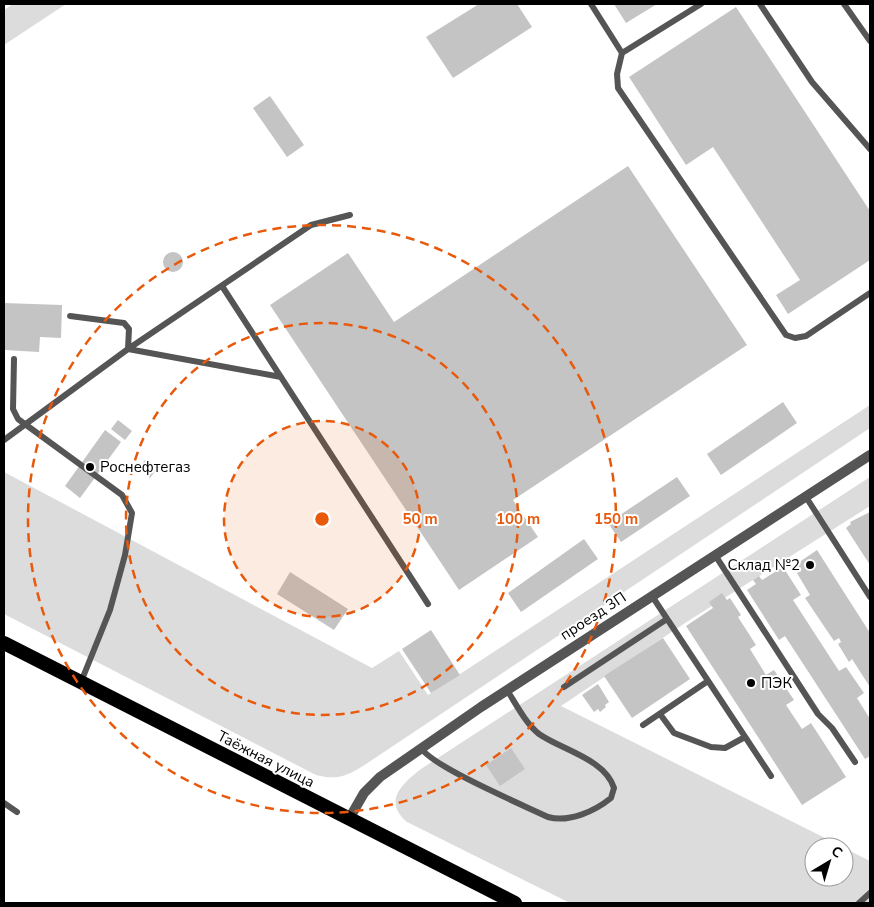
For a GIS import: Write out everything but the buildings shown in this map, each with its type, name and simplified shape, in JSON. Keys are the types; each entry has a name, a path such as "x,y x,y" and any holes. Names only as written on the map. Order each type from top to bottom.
{"highway":[{"name":"Таёжная улица","path":"4,643 515,903"}],"street":[{"name":"проезд 3П","path":"349,819 371,785 421,748 507,690 870,455"}],"lane":[{"path":"591,4 622,53"},
{"path":"701,4 622,53 617,74 618,88 786,335 795,338 806,336 870,293"},
{"path":"760,4 812,82 870,147"},
{"path":"844,4 870,41"},
{"path":"4,440 128,349 311,225 350,215"},
{"path":"222,286 428,604"},
{"path":"70,316 124,323 129,329 128,349"},
{"path":"128,349 281,377"},
{"path":"14,359 13,408 18,419 24,426 122,495 132,513 119,582 81,682"},
{"path":"806,497 870,598"},
{"path":"715,555 818,714 832,728 855,762"},
{"path":"652,596 771,776"},
{"path":"564,687 667,619"},
{"path":"643,725 708,681"},
{"path":"421,748 430,758 455,772 548,817 559,820 576,816 611,798 614,788 608,776 592,764 539,734 507,690"},
{"path":"660,714 674,733 711,748 725,748 745,736"},
{"path":"4,802 17,812"},
{"path":"859,903 870,893"}],"shaded area":[{"path":"13,4 66,4 4,45 4,10"},
{"path":"870,405 870,428 363,766 351,773 340,776 316,775 4,614 4,472 372,668 399,651 428,695"},
{"path":"870,477 870,506 685,623 561,706 823,837 804,837 804,887 854,887 854,853 870,861 870,903 570,903 407,822 396,807 396,800 402,786 421,769"}],"place":[{"name":"Роснефтегаз","path":"90,467"},
{"name":"Склад №2","path":"810,565"},
{"name":"ПЭК","path":"751,683"}]}
